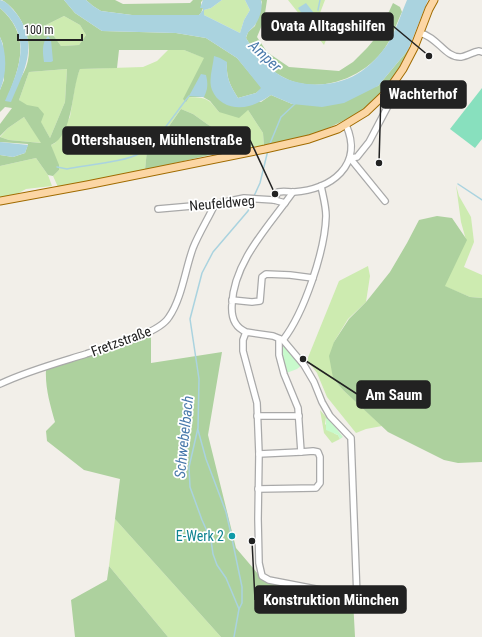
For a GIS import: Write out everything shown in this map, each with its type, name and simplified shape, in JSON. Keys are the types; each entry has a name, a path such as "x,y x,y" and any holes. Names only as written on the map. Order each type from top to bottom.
{"main road":[{"path":"0,201 267,149 329,133 346,125 366,112 387,92 405,65 414,48 434,0"}],"street":[{"path":"420,33 430,36 442,46 446,52 454,56 461,57 479,51 482,52"},
{"path":"350,158 357,157 369,142 388,106"},
{"path":"274,200 278,192 293,192 321,186 337,177 343,171 350,158 352,150 346,125"},
{"path":"350,158 385,201"},
{"path":"301,452 298,408 284,374 279,355 281,339 291,330 312,278 323,244 326,214 321,186"},
{"path":"246,332 243,340 243,351 257,403 259,454 259,563 262,576 270,580 357,598 351,438 330,416 322,402 311,376 304,365 281,339 273,336 240,330 233,320 231,310 234,284 245,260 293,192"},
{"name":"Neufeldweg","path":"158,209 215,204 244,198 274,200 286,203"},
{"name":"Fretzstraße","path":"0,384 44,367 133,339 163,324 172,312 194,247 215,204"},
{"path":"232,300 252,302 260,301 262,277 266,274 312,278"},
{"path":"257,416 299,416"},
{"path":"258,488 316,488 320,483 320,457 318,452 259,454"}],"green space":[{"path":"2,0 64,0 75,13 102,31 176,33 206,38 237,58 262,88 256,93 238,98 229,81 227,62 218,99 261,102 271,95 292,104 378,86 408,50 411,51 387,88 363,111 308,138 264,146 263,133 248,110 239,118 219,112 210,101 203,97 189,97 186,102 183,99 204,58 184,50 119,50 117,68 80,69 68,122 64,132 58,140 51,145 59,165 59,170 53,176 48,175 36,158 0,166 0,155 13,157 25,153 28,144 0,142 0,137 9,140 41,143 24,117 8,128 0,136 0,124 12,108 5,107 0,112 0,90 4,80 3,44 0,37 0,8 10,19 20,41 19,64 6,101 24,72 29,53 26,32 17,14","holes":["64,16 80,25 86,35 79,45 61,46 46,25","67,69 65,102 50,138 41,122 44,114 38,107 27,105 19,100 29,72"]},
{"path":"86,0 115,0 123,4 190,3 193,0 203,0 201,2 201,8 203,8 199,15 132,15 101,11"},
{"path":"222,0 245,0 250,10 244,20 240,33 204,15 204,10 211,8"},
{"path":"261,0 267,0 264,20 257,37 267,52 289,67 339,71 353,62 378,35 393,3 400,7 402,12 388,43 368,66 355,74 340,80 325,84 310,85 295,82 275,72 261,59 246,38 248,32 255,26 262,2"},
{"path":"288,0 325,0 320,13 330,30 324,45"},
{"path":"64,16 80,25 86,35 79,45 61,46 46,25"},
{"path":"168,50 184,50 205,58 189,97 209,101 219,112 248,110 263,133 264,146 244,147 193,114 181,109 156,145 147,150 145,170 58,187 53,176 59,170 51,145 55,143 70,117 76,79 80,69 143,67 157,61"},
{"path":"67,69 65,102 50,138 37,117 19,100 29,72"},
{"path":"482,88 482,139 475,148 450,129"},
{"path":"181,109 193,114 244,147 145,170 147,150 156,145"},
{"path":"24,117 42,143 9,140 0,137 8,128"},
{"path":"36,158 48,175 52,186 26,189 15,195 0,198 0,166"},
{"path":"456,185 459,196 471,217 474,242 464,267 482,275 482,298 470,297 444,286 466,240 461,222"},
{"path":"437,216 452,218 467,240 445,286 470,297 482,298 482,462 458,463 444,460 388,432 343,390 333,378 329,356 334,342 349,319 366,302 390,272 419,220"},
{"path":"368,266 370,276 366,302 348,319 334,342 333,378 343,390 382,426 366,429 356,433 327,397 317,373 307,360 339,281"},
{"path":"151,334 151,363 222,352 208,435 236,548 264,581 273,584 284,597 307,601 309,590 353,599 355,637 221,637 115,519 120,479 84,470 47,441 46,431 55,422 47,389 46,369"},
{"path":"280,340 302,365 297,369 284,374"},
{"path":"320,410 326,417 325,424 338,435 340,439 332,443 324,433"},
{"path":"326,417 343,437 340,439 338,435 326,430"},
{"path":"115,519 221,637 168,637 109,566"},
{"path":"109,566 168,637 75,637 71,600 107,580"},
{"path":"273,584 309,590 307,601 284,597"}],"water":[{"path":"0,0 9,5 16,13 23,24 27,36 28,47 25,69 11,102 5,101 19,64 20,41 17,30 0,8"},
{"path":"64,0 86,0 101,11 132,15 199,15 203,10 203,8 200,8 203,0 222,0 211,8 204,10 204,15 240,33 244,20 250,10 245,0 261,0 262,6 260,16 246,38 265,64 289,80 309,84 329,84 357,74 366,68 377,57 390,40 407,0 428,0 408,50 378,86 344,103 322,107 292,104 271,95 252,105 233,107 218,99 212,90 211,78 214,56 227,62 229,81 238,98 256,93 261,88 237,58 206,38 176,33 102,31 75,13"},
{"path":"306,3 327,30 319,38 298,8"},
{"path":"48,36 51,40 53,61 44,62 43,45"},
{"path":"0,37 4,50 5,70 0,90"},
{"path":"201,74 206,75 207,81 207,89 204,97 189,96"},
{"path":"0,142 28,145 25,153 13,157 0,155"}],"waterway":[{"path":"318,10 320,0"},
{"path":"57,167 67,169 105,163 125,159 140,153 160,134 189,96"},
{"name":"Schwebelbach","path":"269,146 281,117 296,103"},
{"name":"Schwebelbach","path":"254,196 260,183 268,150"},
{"path":"458,184 482,200"},
{"name":"Schwebelbach","path":"234,637 239,609 226,578 217,565 213,554 211,540 190,487 189,467 198,428 199,379 190,319 202,273 213,252 248,211 253,200"},
{"path":"198,430 206,459 226,512 242,587 242,603 239,609"}],"place":[{"name":"Ovata Alltagshilfen","path":"429,56"},
{"name":"Wachterhof","path":"379,163"},
{"name":"Ottershausen, Mühlenstraße","path":"275,194"},
{"name":"Am Saum","path":"303,359"},
{"name":"E-Werk 2","path":"232,536"},
{"name":"Konstruktion München","path":"252,541"}],"water label":[{"name":"Amper","path":"265,56"}]}
